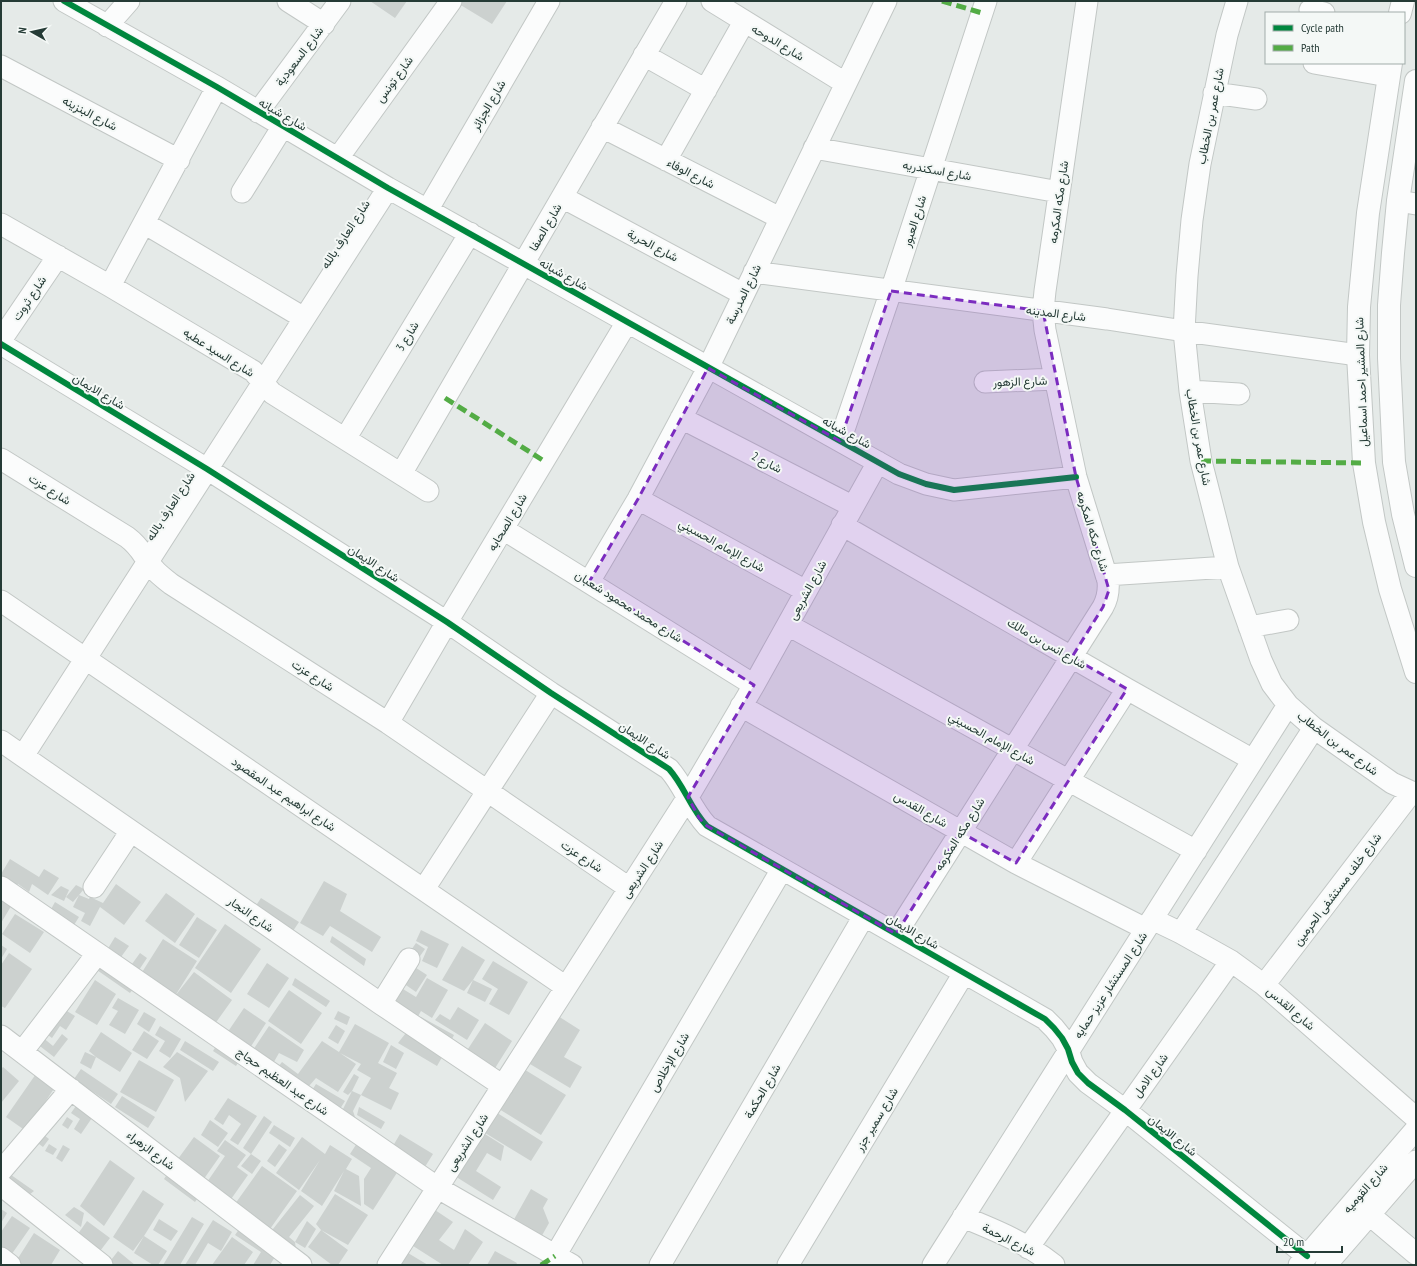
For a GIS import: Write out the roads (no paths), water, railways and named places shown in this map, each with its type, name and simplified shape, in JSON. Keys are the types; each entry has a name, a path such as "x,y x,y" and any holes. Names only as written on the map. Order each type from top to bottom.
{"street":[{"name":"شارع شبانه","path":"64,1 283,126 388,188 428,209 708,368 912,480 940,488 954,490 1076,477"},
{"path":"107,26 129,1"},
{"path":"288,1 324,24"},
{"name":"شارع السعودية","path":"258,112 340,1"},
{"name":"شارع تونس","path":"338,158 450,1"},
{"name":"شارع الجزائر","path":"428,209 549,1"},
{"name":"شارع الصفا","path":"401,474 676,1"},
{"name":"شارع الدوحه","path":"712,1 845,83"},
{"name":"شارع المدرسة","path":"589,582 638,499 708,368 886,1"},
{"name":"شارع العبور","path":"840,441 986,1"},
{"name":"شارع مكه المكرمه","path":"896,934 1072,657 1107,599 1109,590 1106,575 1076,477 1045,330 1043,311 1087,1"},
{"name":"شارع عمر بن الخطاب","path":"1237,1 1227,35 1214,93 1200,164 1192,220 1184,331 1190,391 1201,461 1228,567 1261,660 1272,684 1288,705 1314,728 1392,783 1413,793"},
{"path":"1400,12 1403,1"},
{"path":"666,160 744,22"},
{"path":"644,55 706,90"},
{"path":"1326,64 1389,69"},
{"name":"شارع البنزينه","path":"1,66 179,160"},
{"name":"شارع المشير احمد اسماعيل","path":"1389,69 1368,213 1359,307 1358,355 1364,463 1374,522 1390,589 1416,672"},
{"path":"1416,81 1407,203 1393,253 1389,305 1389,358 1394,462 1410,514 1416,566"},
{"path":"110,286 217,88"},
{"path":"1214,93 1256,98"},
{"path":"242,192 283,126"},
{"name":"شارع الوفاء","path":"602,127 780,218"},
{"name":"شارع اسكندريه","path":"814,148 1059,192"},
{"name":"شارع العارف بالله","path":"23,756 388,188"},
{"name":"شارع الحرية","path":"562,197 743,294"},
{"path":"144,223 304,318"},
{"name":"شارع السيد عطيه","path":"1,224 110,286 253,371 272,393 428,490"},
{"name":"شارع 3","path":"345,439 470,234"},
{"name":"شارع ثروت","path":"1,340 58,256"},
{"name":"شارع المدينه","path":"754,272 1107,319 1358,355"},
{"name":"شارع الصحابه","path":"388,723 627,322"},
{"name":"شارع الايمان","path":"1,344 207,469 447,622 551,693 668,769 679,782 688,797 692,808 707,826 1045,1019 1062,1038 1078,1073 1088,1083 1125,1110 1303,1260"},
{"name":"شارع الزهور","path":"985,382 1055,379"},
{"path":"1190,391 1239,394"},
{"name":"شارع 2","path":"681,418 852,506"},
{"name":"شارع عزت","path":"1,459 136,543 154,570 171,584 388,723 629,888"},
{"name":"شارع الشريعى","path":"388,1265 688,797 788,625 852,506 878,462"},
{"name":"شارع الإمام الحسيني","path":"638,499 806,591"},
{"name":"شارع انس بن مالك","path":"842,525 1253,760"},
{"name":"شارع محمد محمود شعبان","path":"503,529 754,684"},
{"path":"1106,575 1228,567"},
{"name":"شارع ابراهيم عبد المقصود","path":"1,600 566,987"},
{"path":"1249,627 1288,620"},
{"name":"شارع الإمام الحسيني","path":"788,625 1196,851"},
{"path":"1016,863 1127,689"},
{"path":"424,890 551,693"},
{"name":"شارع المستشار عزيز حمايه","path":"933,1265 1068,1049 1288,705"},
{"name":"شارع القدس","path":"741,706 1016,863 1149,924 1181,933 1231,962 1264,984 1416,1118"},
{"path":"1181,933 1314,728"},
{"name":"شارع النجار","path":"1,741 381,1004 503,1086"},
{"name":"شارع خلف مستشفى الحرمين","path":"1264,984 1413,793"},
{"path":"94,887 130,831"},
{"name":"شارع الإخلاص","path":"564,1260 782,869"},
{"name":"شارع عبد العظيم حجاج","path":"1,886 438,1188 564,1260"},
{"name":"شارع الحكمة","path":"660,1265 864,916"},
{"path":"22,1052 98,954"},
{"path":"381,1004 409,959"},
{"name":"شارع الامل","path":"1028,1248 1231,962"},
{"name":"شارع سمير جزر","path":"788,1265 964,973"},
{"name":"شارع الزهراء","path":"1,1036 301,1265"},
{"path":"1,1171 71,1089"},
{"name":"شارع القوميه","path":"1326,1265 1361,1208 1416,1129"},
{"name":"شارع القوميه","path":"1303,1260 1416,1161"},
{"path":"1,1185 102,1265"},
{"path":"1361,1208 1416,1254"},
{"name":"شارع الرحمة","path":"963,1217 996,1231 1028,1248 1054,1265"},
{"path":"1,1258 10,1265"}]}
